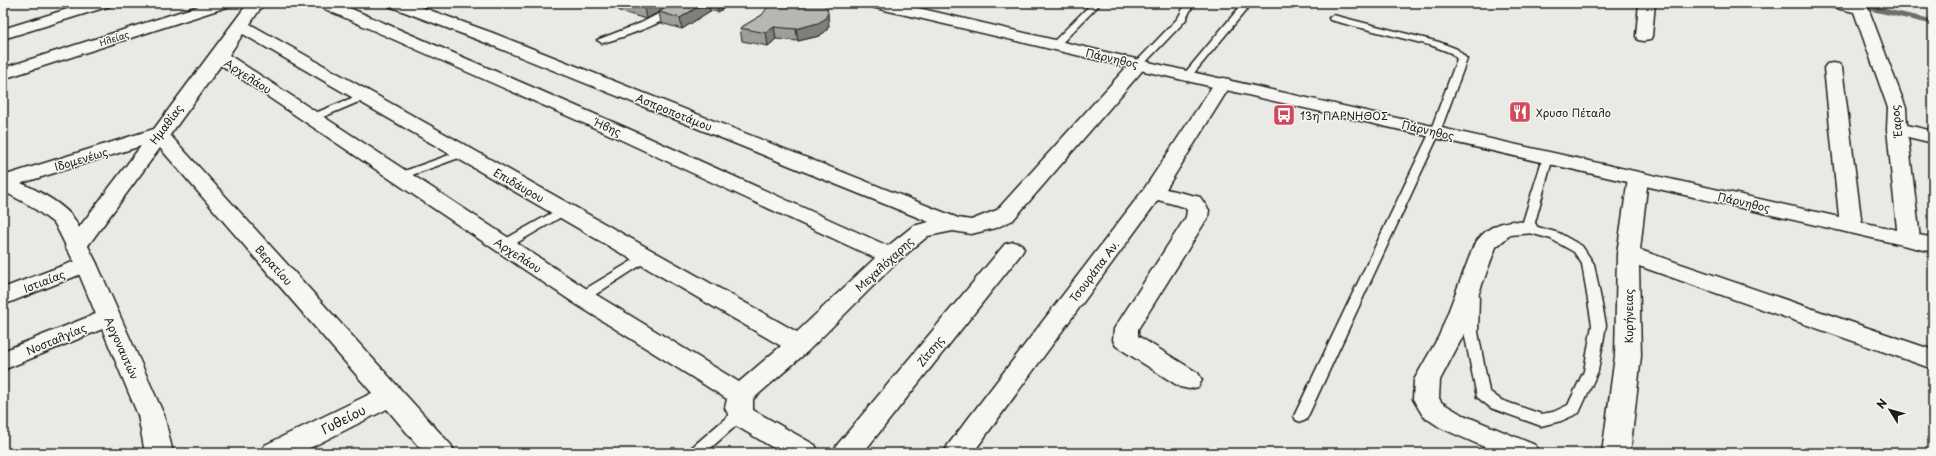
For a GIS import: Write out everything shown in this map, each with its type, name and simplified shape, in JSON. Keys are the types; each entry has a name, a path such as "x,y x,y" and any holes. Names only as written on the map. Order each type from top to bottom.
{"street":[{"path":"3,34 104,3"},
{"name":"Ηλείας","path":"3,74 224,3"},
{"name":"Ημαθίας","path":"81,255 158,134 219,56 256,3"},
{"name":"Ήβης","path":"324,3 622,133 890,256"},
{"name":"Ασπροποτάμου","path":"395,3 487,38 953,224"},
{"name":"Πάρνηθος","path":"876,3 1187,76 1933,245"},
{"path":"1644,36 1647,3"},
{"name":"Έαρος","path":"1833,3 1861,8 1897,108 1897,129 1909,240"},
{"name":"Επιδάυρου","path":"240,24 799,345"},
{"name":"Αρχελάου","path":"219,56 582,297 740,405 743,417 804,453"},
{"name":"Μεγαλόχαρης","path":"740,405 890,256 920,231 953,224 971,227 988,223 1005,215 1139,64"},
{"path":"1834,68 1851,226"},
{"name":"Τσουράπα Αν.","path":"958,453 1153,192 1223,84"},
{"path":"1897,129 1933,137"},
{"name":"Ιδομενέως","path":"3,183 158,134"},
{"name":"Βερατίου","path":"158,134 441,453"},
{"name":"Κυρήνειας","path":"1616,453 1628,356 1628,254 1638,178"},
{"name":"Αργοναυτών","path":"3,183 39,201 64,220 81,255 151,415 159,453"},
{"path":"1153,192 1192,202 1198,210 1197,218 1126,329 1125,340 1188,380"},
{"path":"1525,453 1451,420 1432,409 1426,399 1428,380 1451,336 1485,245 1492,234 1502,229 1527,228"},
{"name":"Ζίτσης","path":"847,453 1013,249"},
{"path":"1628,254 1933,360"},
{"name":"Ιστιαίας","path":"3,297 81,255"},
{"name":"Νοσταλγίας","path":"3,361 108,316"},
{"name":"Γυθείου","path":"275,453 390,396"}],"lane":[{"path":"602,40 636,30 660,19 685,3"},
{"path":"1055,45 1097,3"},
{"path":"1139,64 1182,19 1189,6 1188,3"},
{"path":"1187,76 1248,3"},
{"path":"1301,416 1435,132 1462,59 1454,51 1436,44 1334,18"},
{"path":"312,118 364,96"},
{"path":"400,176 463,153"},
{"path":"1475,273 1471,332 1482,393 1496,404 1541,420 1556,417 1574,409 1591,371 1599,325 1588,264 1578,250 1555,236 1527,228 1548,157"},
{"path":"504,245 564,210"},
{"path":"582,297 645,257"},
{"name":"Μεγαλόχαρης","path":"694,453 740,405"}],"building":[{"path":"628,3 653,3 644,8"},
{"path":"675,3 704,3 680,18 659,12"},
{"path":"777,3 822,3 827,8 828,13 825,19 818,23 796,29 774,27 766,33 740,28 762,15 769,5"}],"waterway":[{"path":"1847,3 1933,22"}],"place":[{"name":"Χρυσο Πέταλο","path":"1520,112"},
{"name":"13η ΠΑΡΝΗΘΟΣ","path":"1284,115"}]}
